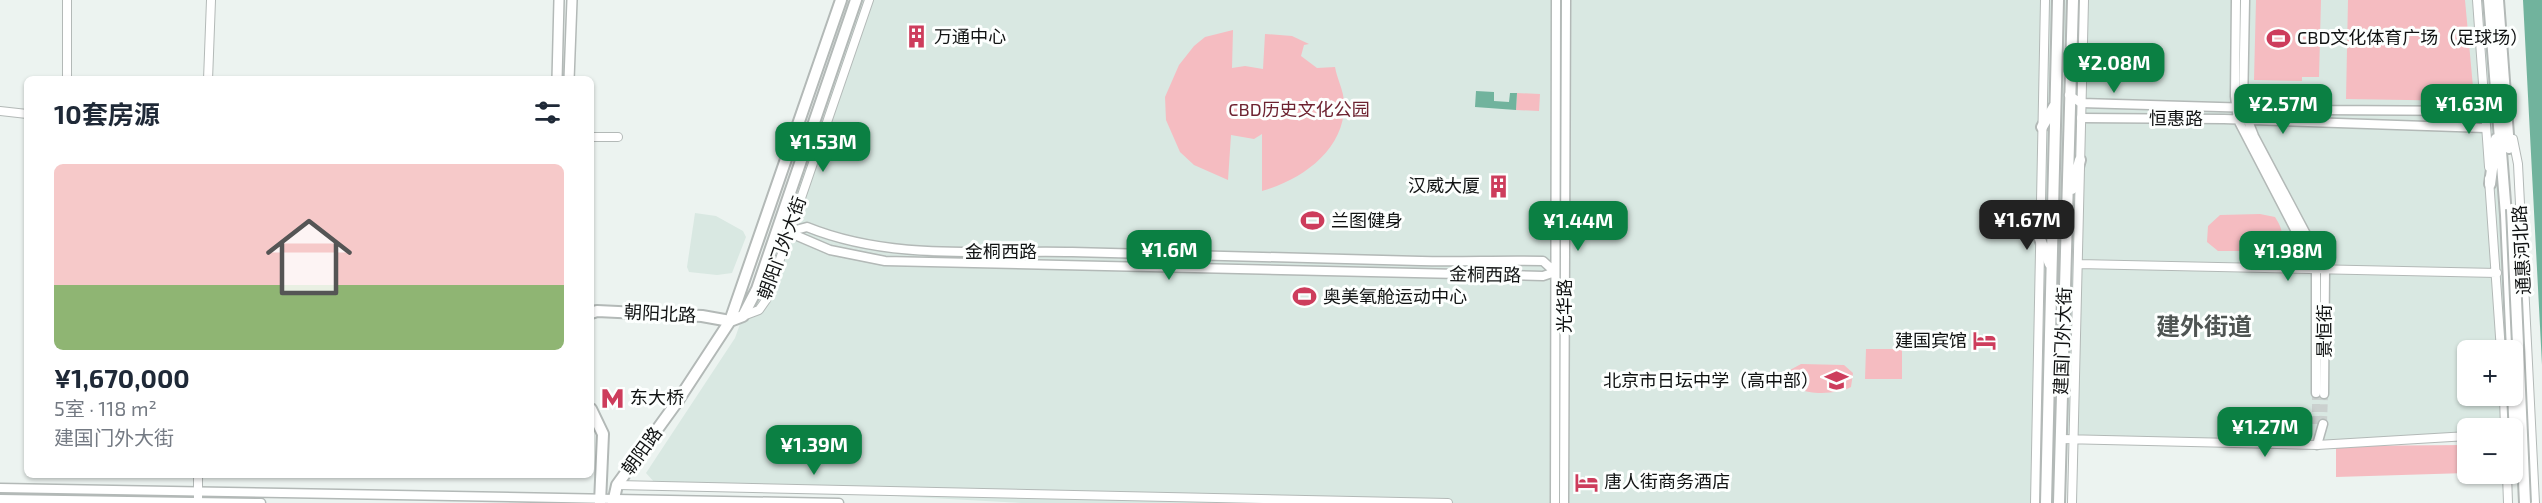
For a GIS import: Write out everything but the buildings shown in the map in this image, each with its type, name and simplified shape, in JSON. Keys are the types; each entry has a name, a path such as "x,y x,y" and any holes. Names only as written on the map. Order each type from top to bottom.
{"highway":[{"name":"朝阳门外大街","path":"667,417 730,321 841,0"},
{"name":"朝阳门外大街","path":"730,321 743,316 757,289 856,0"},
{"name":"建国门外大街","path":"2046,503 2058,0"},
{"name":"建国门外大街","path":"2059,503 2073,0"},
{"name":"通惠河北路","path":"2489,0 2503,111"},
{"name":"通惠河北路","path":"2498,0 2525,503"},
{"path":"2042,127 2057,102"},
{"path":"2490,184 2503,111"},
{"path":"2067,204 2080,160"},
{"name":"通惠河北路","path":"2509,212 2512,340"},
{"path":"2040,239 2052,271"},
{"name":"朝阳北路","path":"594,311 702,316 730,321"},
{"path":"2514,406 2518,503"},
{"path":"594,415 603,434 601,501"},
{"name":"朝阳路","path":"617,484 667,417"},
{"path":"613,501 617,484"}],"main road":[{"path":"557,76 559,0"},
{"path":"569,76 572,0"},
{"name":"光华路","path":"1555,503 1556,0"},
{"name":"光华路","path":"1564,503 1566,0"},
{"name":"景恒街","path":"2236,0 2239,108 2243,121 2320,270 2320,394"},
{"name":"景恒街","path":"2239,108 2244,0"},
{"path":"2069,95 2081,103"},
{"name":"恒惠路","path":"2081,103 2239,108 2484,111"},
{"path":"2100,119 2100,110 2105,107 2157,106"},
{"path":"2429,125 2464,123 2466,120 2462,112"},
{"name":"恒惠路","path":"2081,118 2486,128"},
{"name":"金桐西路","path":"807,227 870,246 942,251 1425,261 1543,261 1555,272 1543,276 1531,276 885,261 830,250 788,232 807,227"},
{"path":"2317,445 2319,424"},
{"path":"0,488 601,501 838,503"},
{"path":"0,499 261,503"}],"street":[{"path":"67,0 67,76"},
{"path":"208,76 211,0"},
{"name":"朝阳门外大街","path":"743,316 759,310 765,300 870,0"},
{"name":"建国门外大街","path":"2035,503 2045,0"},
{"name":"建国门外大街","path":"2072,503 2084,0"},
{"name":"通惠河北路","path":"2477,0 2500,340"},
{"path":"0,111 24,114"},
{"name":"通惠河北路","path":"2503,111 2517,164 2535,503"},
{"path":"594,136 618,137"},
{"path":"2078,264 2497,273"},
{"path":"2523,433 2533,433"},
{"path":"2061,439 2317,445 2457,437"},
{"path":"198,478 198,502"},
{"path":"617,484 1011,495 1448,503"},
{"path":"2507,484 2508,503"},
{"path":"1011,495 1021,503"}],"shaded area":[{"path":"855,0 2489,0 2510,340 2457,340 2457,406 2512,406 2512,418 2457,418 2457,436 2317,445 2061,439 2057,503 1022,503 655,483 646,473 735,338"},
{"path":"2523,0 2542,0 2542,365"},
{"path":"1476,91 1494,92 1494,101 1509,102 1510,93 1517,93 1516,110 1475,107"},
{"path":"695,213 716,216 743,231 746,237 732,273 717,275 689,272 687,267"}],"green space":[{"name":"CBD文化体育广场（足球场）","path":"2256,0 2321,0 2319,77 2302,77 2302,81 2254,80"},
{"path":"2348,0 2465,0 2474,98 2468,101 2346,99"},
{"name":"CBD历史文化公园","path":"1233,30 1232,68 1245,66 1263,69 1265,34 1292,36 1309,44 1304,45 1301,56 1317,68 1335,67 1344,98 1343,120 1338,135 1319,160 1292,179 1262,191 1262,134 1254,139 1231,135 1228,180 1194,165 1180,152 1166,120 1165,97 1179,65 1194,46 1205,37"},
{"path":"1517,93 1540,94 1539,111 1516,110"},
{"path":"2260,214 2275,217 2281,228 2282,236 2278,248 2268,251 2218,251 2207,242 2208,226 2220,215"},
{"path":"1866,349 1902,349 1902,379 1865,379"},
{"path":"1801,364 1844,365 1853,373 1851,387 1823,393 1802,390 1794,386 1790,379 1790,370"},
{"path":"2457,445 2457,473 2336,477 2336,446"}],"tunnel":[{"path":"2316,393 2316,424"},
{"path":"2323,424 2324,394"}],"place":[{"name":"万通中心","path":"916,37"},
{"name":"CBD文化体育广场（足球场）","path":"2279,38"},
{"name":"汉威大厦","path":"1498,186"},
{"name":"兰图健身","path":"1313,221"},
{"name":"奥美氧舱运动中心","path":"1305,297"},
{"name":"建国宾馆","path":"1985,341"},
{"name":"北京市日坛中学（高中部）","path":"1837,381"},
{"name":"东大桥","path":"612,398"},
{"name":"唐人街商务酒店","path":"1586,482"}],"district":[{"name":"建外街道","path":"2204,327"}]}
